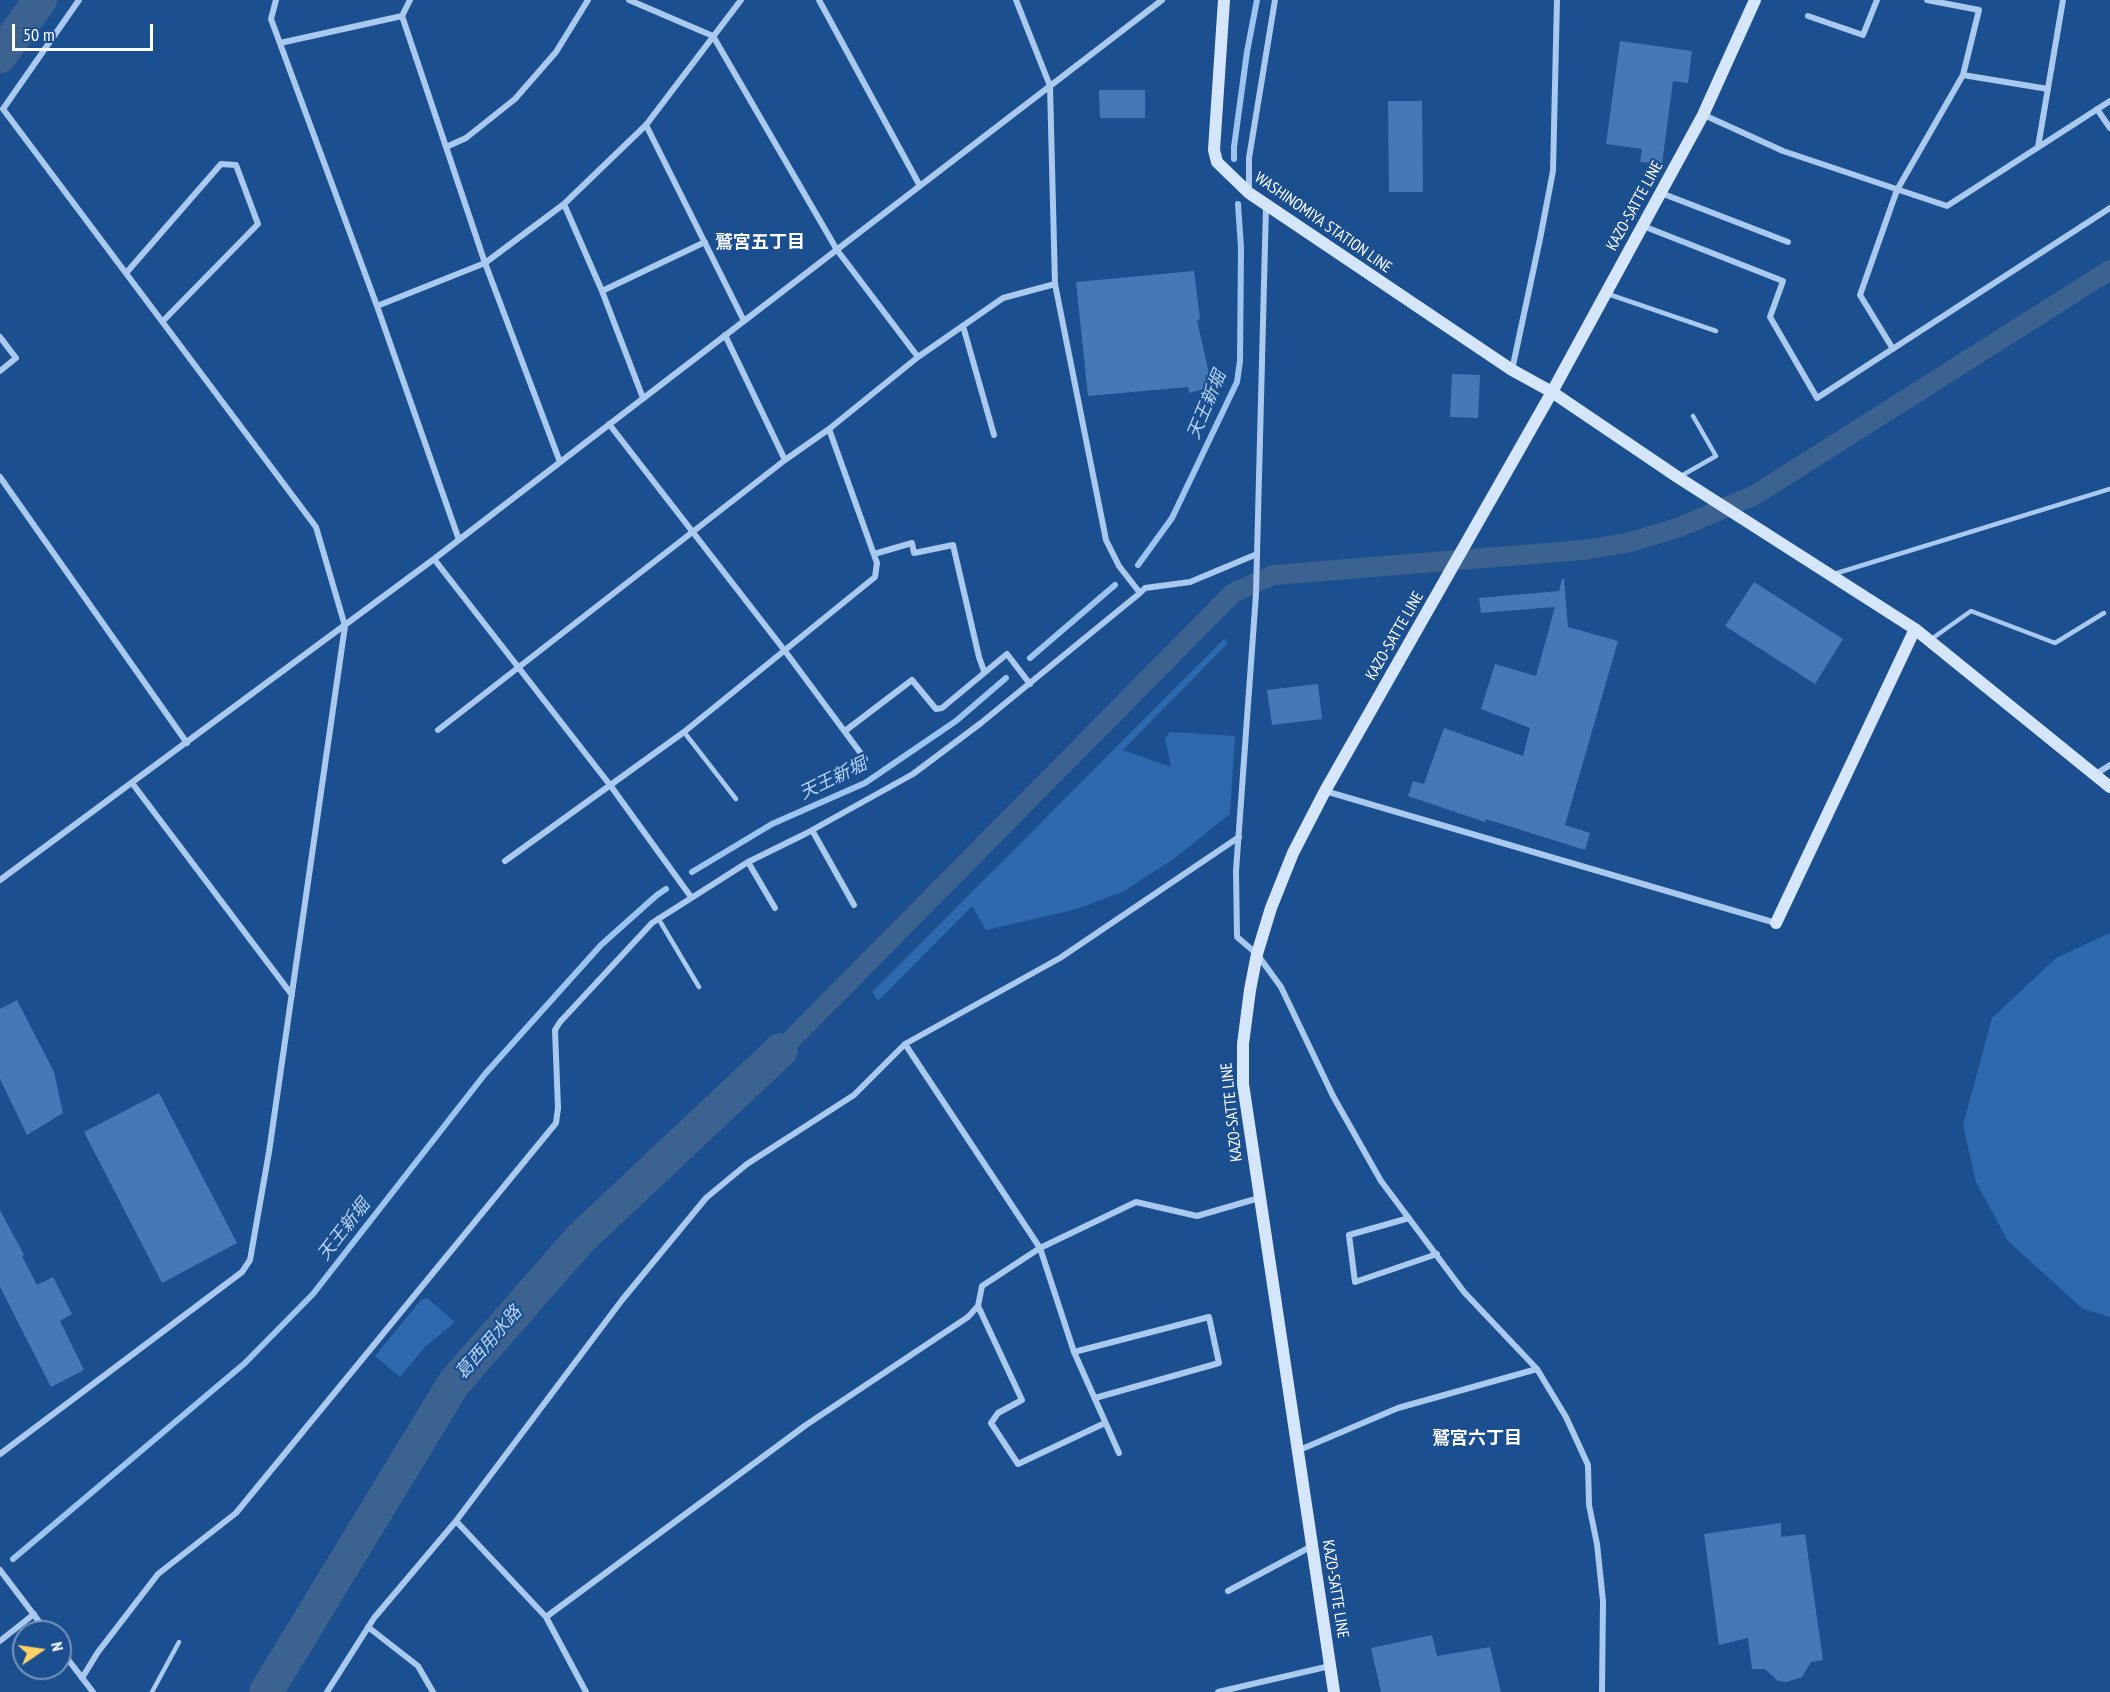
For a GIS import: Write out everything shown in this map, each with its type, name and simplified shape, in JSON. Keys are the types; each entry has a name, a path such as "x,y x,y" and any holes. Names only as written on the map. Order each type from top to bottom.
{"main road":[{"name":"WASHINOMIYA STATION LINE","path":"1224,0 1214,150 1217,162 1249,193 1512,370 1552,392 1679,478 1915,629 2110,787"},
{"name":"KAZO-SATTE LINE","path":"1334,1692 1243,1084 1243,1044 1257,954 1271,908 1289,864 1325,791 1451,572 1661,193 1703,115 1755,0"},
{"path":"1776,923 1915,629"}],"street":[{"path":"0,1454 242,1272 250,1260 269,1152 345,626 316,527 127,272 1,111 79,0"},
{"path":"276,0 271,19 377,306 459,540"},
{"path":"410,0 402,16 485,263 560,462"},
{"path":"446,147 466,138 515,99 556,52 588,0"},
{"path":"629,0 713,36 837,250 918,357"},
{"path":"377,306 485,263 564,204 646,125 741,0"},
{"path":"819,0 920,186"},
{"path":"1016,0 1050,86 1055,284 1106,540 1119,566 1140,593"},
{"path":"0,880 434,559 1162,0"},
{"path":"1249,193 1249,158 1275,0"},
{"path":"1512,370 1553,171 1557,0"},
{"path":"1808,16 1863,35 1878,0"},
{"path":"1893,349 1860,295 1897,190 1963,75 1979,10 1928,0"},
{"path":"2038,147 2063,0"},
{"path":"280,43 402,16"},
{"path":"1963,75 2048,89"},
{"path":"1703,115 1783,151 1947,206 2110,101"},
{"path":"2097,109 2110,128"},
{"path":"646,125 744,321"},
{"path":"127,272 221,164 236,165 258,224 163,321"},
{"path":"1661,193 1788,242"},
{"path":"564,204 602,291 643,398"},
{"path":"1266,206 1256,594 1236,871 1238,937 1257,954 1281,987 1333,1096 1381,1181 1464,1292 1537,1369 1566,1417 1588,1464 1589,1505 1597,1544 1604,1601 1602,1692"},
{"path":"1643,225 1783,281 1770,317 1817,398 2110,208"},
{"path":"602,291 705,242"},
{"path":"438,730 785,460 829,429 918,357 1003,298 1055,284"},
{"path":"963,326 994,435"},
{"path":"725,335 785,460"},
{"path":"0,337 15,358 0,370"},
{"path":"609,424 785,651 864,759"},
{"path":"505,861 684,732 875,577 878,563 829,429"},
{"path":"0,477 186,742"},
{"path":"874,554 912,543 914,553 953,545 984,671"},
{"path":"82,1678 98,1652 158,1574 236,1513 556,1123 558,1108 555,1030 568,1013 658,918 748,862 813,830 913,774 1030,684 1145,588 1174,586 1190,582 1257,554"},
{"path":"434,559 610,785 691,897"},
{"path":"845,731 912,680 936,709 942,708 1007,654 1030,684"},
{"path":"2096,774 2110,765"},
{"path":"132,783 292,995"},
{"path":"1325,791 1776,923"},
{"path":"813,830 854,905"},
{"path":"327,1692 368,1627 456,1521 622,1300 706,1198 747,1164 854,1095 905,1044 1060,958 1239,837"},
{"path":"748,862 775,908"},
{"path":"905,1044 1040,1248 1074,1352 1119,1454"},
{"path":"546,1617 806,1425 968,1317 978,1306 982,1286 1040,1248 1136,1202 1197,1216 1259,1198"},
{"path":"1409,1218 1349,1235 1356,1282 1437,1254"},
{"path":"978,1306 1022,1400 998,1413 991,1423 1018,1464 1105,1423"},
{"path":"1074,1352 1209,1317 1219,1363 1095,1398"},
{"path":"1297,1451 1398,1408 1537,1369"},
{"path":"456,1521 546,1617 586,1692"},
{"path":"1228,1591 1312,1546"},
{"path":"0,1570 38,1620"},
{"path":"0,1641 34,1614"},
{"path":"368,1627 418,1666 433,1692"},
{"path":"72,1665 92,1692"},
{"path":"1218,1692 1235,1690 1330,1666"}],"lane":[{"path":"1606,293 1716,331"},
{"path":"1679,478 1716,456 1693,416"},
{"path":"1831,575 2110,489"},
{"path":"1929,640 1971,611 2055,643 2104,613"},
{"path":"684,732 736,799"},
{"path":"658,918 699,987"},
{"path":"152,1692 179,1642"}],"shaded area":[{"path":"1225,638 1227,644 1123,750 1171,767 1165,739 1170,732 1235,736 1230,814 1175,858 1124,891 1077,909 986,930 972,906 878,1001 872,992"},
{"path":"2110,933 2110,1317 2083,1309 2008,1241 1976,1182 1963,1125 1992,1018 2056,958"},
{"path":"427,1298 455,1322 425,1347 400,1377 375,1356 421,1300"}],"building":[{"path":"1620,41 1692,51 1688,83 1673,81 1662,164 1640,162 1642,149 1606,144"},
{"path":"1099,90 1145,90 1145,118 1100,118"},
{"path":"1388,101 1422,101 1423,192 1389,192"},
{"path":"1194,271 1200,319 1197,320 1212,387 1189,393 1188,387 1088,396 1076,282"},
{"path":"1452,374 1480,375 1478,418 1450,417"},
{"path":"1562,579 1564,579 1568,627 1618,641 1565,825 1590,833 1585,850 1486,819 1485,822 1408,796 1413,781 1424,784 1444,728 1523,756 1530,728 1481,709 1495,664 1536,676 1555,607 1481,613 1479,598 1559,591"},
{"path":"1754,582 1843,639 1815,684 1725,626"},
{"path":"1318,684 1322,719 1272,725 1267,690"},
{"path":"17,1000 54,1072 63,1113 27,1135 0,1079 0,1009"},
{"path":"159,1093 237,1243 162,1283 84,1132"},
{"path":"0,1210 37,1285 53,1277 72,1314 60,1321 84,1370 51,1387 0,1287"},
{"path":"1781,1523 1781,1537 1805,1534 1823,1660 1811,1662 1802,1677 1786,1682 1778,1681 1765,1669 1752,1669 1748,1638 1719,1645 1704,1534"},
{"path":"1432,1635 1437,1656 1490,1647 1501,1692 1381,1692 1371,1648"}],"waterway":[{"path":"0,56 40,0"},
{"name":"天王新堀","path":"1234,159 1247,52 1257,0"},
{"name":"天王新堀","path":"1138,565 1172,518 1237,382 1240,361 1241,248 1238,204"},
{"path":"781,1050 1233,593 1273,575 1584,550 1631,542 1680,527 1755,495 2110,270"},
{"name":"天王新堀","path":"1030,658 1115,585"},
{"name":"天王新堀","path":"692,872 772,824 865,783 956,721 1006,678"},
{"name":"天王新堀","path":"13,1559 245,1363 313,1294 485,1074 601,945 666,889"},
{"name":"葛西用水路","path":"266,1692 454,1383 580,1239 781,1050"}],"district":[{"name":"鷲宮五丁目","path":"760,243"},
{"name":"鷲宮六丁目","path":"1477,1439"}]}
